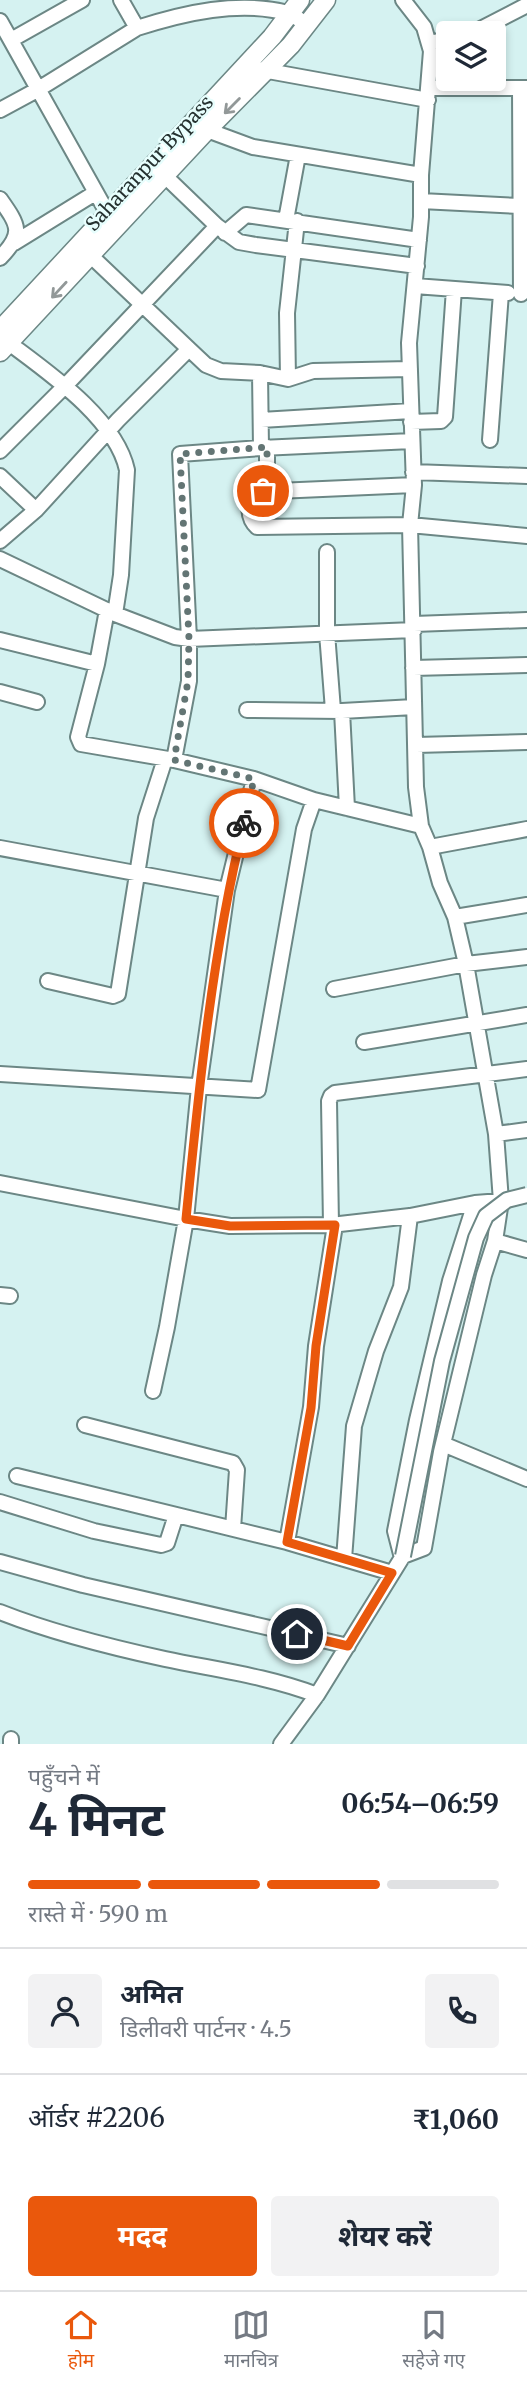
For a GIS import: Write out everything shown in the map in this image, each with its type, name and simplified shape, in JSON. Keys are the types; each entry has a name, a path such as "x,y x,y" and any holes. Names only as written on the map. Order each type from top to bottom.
{"main road":[{"name":"Saharanpur Bypass","path":"3,342 91,256 207,130 291,46 326,0"},
{"path":"3,342 108,214 244,67 295,7"}],"street":[{"path":"11,40 82,0"},
{"path":"121,0 137,27"},
{"path":"402,1557 421,1550 426,1545 443,1444 484,1275 495,1241 502,1201 496,1134 466,964 455,917 440,883 421,826 416,787 409,343 419,240 421,175 431,51 424,27 403,0"},
{"path":"496,21 527,5"},
{"path":"0,110 137,27 187,12 295,7 307,25"},
{"path":"0,22 108,214"},
{"path":"429,43 436,42"},
{"path":"244,67 429,94 523,88 520,206 524,295 415,286"},
{"path":"207,130 253,147 421,175"},
{"path":"288,379 287,313 293,250 291,220 298,155"},
{"path":"165,176 221,230 239,242 417,265"},
{"path":"0,258 14,243 95,193"},
{"path":"0,199 17,226 14,243"},
{"path":"421,201 520,206"},
{"path":"0,451 142,304 221,230 246,215 419,240"},
{"path":"91,256 206,365 220,371 260,373 288,379 313,371 410,369"},
{"path":"261,420 411,416 440,421 445,417 454,289"},
{"path":"490,440 501,293"},
{"path":"3,342 65,386 109,432 125,459 127,470 121,575 79,740 81,744 254,779 314,800 421,826"},
{"path":"0,541 36,510 189,349"},
{"path":"260,373 267,491"},
{"path":"48,981 113,996 118,994 146,818 169,760 188,681 189,639 180,454 412,440"},
{"path":"0,476 36,510"},
{"path":"527,476 413,478 253,492 250,515 251,521 257,527 411,525 527,536"},
{"path":"327,552 327,633 348,808"},
{"path":"0,559 111,612 175,638 327,633 527,620"},
{"path":"0,640 97,664"},
{"path":"413,668 527,666"},
{"path":"0,692 37,702"},
{"path":"247,710 414,708"},
{"path":"416,745 527,742"},
{"path":"153,1391 186,1219 199,1087 227,890 254,779"},
{"path":"0,1074 256,1091 259,1088 304,829 314,800"},
{"path":"430,847 527,829"},
{"path":"0,848 227,890"},
{"path":"455,917 527,905"},
{"path":"334,989 466,964 527,957"},
{"path":"365,1042 527,1015"},
{"path":"287,1542 311,1408 316,1346 333,1225 331,1096 335,1093 527,1069"},
{"path":"496,1134 527,1130"},
{"path":"0,1183 230,1226 333,1225 502,1201"},
{"path":"281,1744 317,1695 402,1557 442,1360 476,1238 486,1216 507,1200 527,1195"},
{"path":"402,1557 395,1531 410,1457 450,1281 475,1203"},
{"path":"344,1559 354,1426 376,1351 401,1287 410,1216"},
{"path":"495,1241 527,1250"},
{"path":"85,1425 233,1462 237,1471 233,1529"},
{"path":"443,1444 527,1479"},
{"path":"17,1476 287,1542 392,1573"},
{"path":"0,1502 94,1531 161,1545 167,1543 176,1515"},
{"path":"0,1562 83,1585 348,1646"},
{"path":"0,1612 70,1635 165,1659 252,1675 317,1695"}],"way so far":[{"path":"244,823 254,779 174,760 188,681 189,639 180,454 267,447 267,491 263,491"}],"route":[{"path":"244,823 227,890 199,1087 186,1219 230,1226 335,1225 316,1346 311,1408 287,1542 392,1573 348,1646 297,1634"}]}
